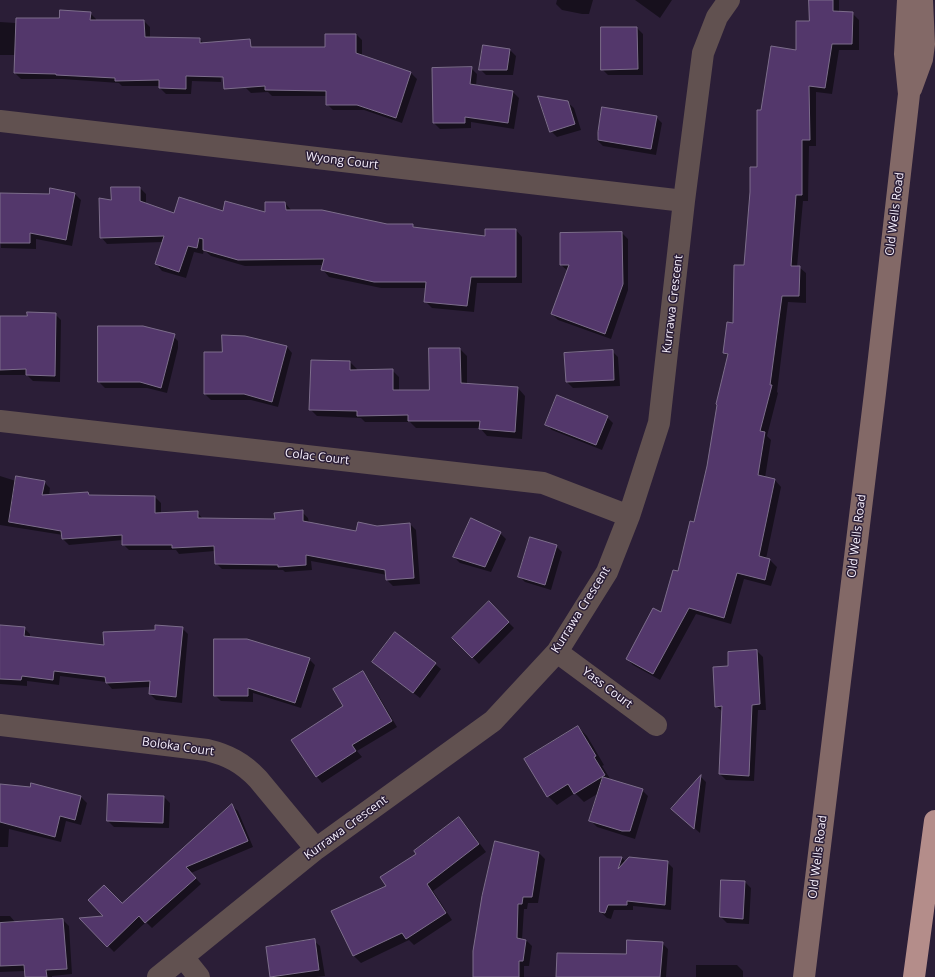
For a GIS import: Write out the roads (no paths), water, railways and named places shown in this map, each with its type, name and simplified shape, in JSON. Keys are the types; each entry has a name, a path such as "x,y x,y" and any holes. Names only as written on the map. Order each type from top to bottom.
{"highway":[{"path":"914,977 935,821"}],"street":[{"name":"Kurrawa Crescent","path":"158,977 316,849 493,721 557,652 607,572 629,516 659,423 684,201 704,53 717,17 729,0"},
{"name":"Old Wells Road","path":"804,977 873,409 909,94 906,54 908,0"},
{"name":"Old Wells Road","path":"909,94 922,59 924,44 922,0"},
{"name":"Wyong Court","path":"0,121 684,201"},
{"name":"Colac Court","path":"0,421 543,483 629,516"},
{"name":"Yass Court","path":"557,652 656,725"},
{"name":"Boloka Court","path":"0,725 222,753 235,759 253,773 316,849"},
{"path":"183,957 199,977"}]}
